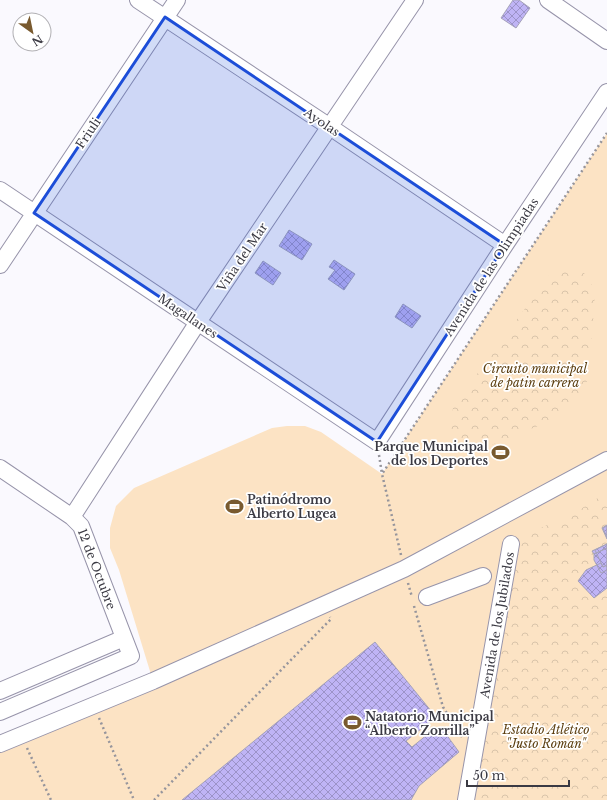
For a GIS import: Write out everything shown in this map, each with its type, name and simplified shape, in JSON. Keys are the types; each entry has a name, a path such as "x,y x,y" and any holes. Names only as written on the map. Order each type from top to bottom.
{"street":[{"name":"Ayolas","path":"138,0 330,127 505,246"},
{"name":"Friuli","path":"0,265 177,0"},
{"name":"Viña del Mar","path":"72,517 198,322 415,0"},
{"path":"548,0 607,41"},
{"name":"Avenida de las Olimpiadas","path":"377,442 607,92"},
{"name":"Magallanes","path":"0,190 377,442"},
{"path":"0,744 153,681 404,569 607,460"},
{"name":"12 de Octubre","path":"0,468 72,517 81,526 131,656 0,712"},
{"name":"Avenida de los Jubilados","path":"466,800 511,544"},
{"name":"Avenida de los Jubilados","path":"427,597 483,576"},
{"path":"0,691 124,638"}],"path":[{"path":"382,474 607,133"},
{"path":"377,442 382,474 404,569 443,707 463,738"},
{"path":"154,800 331,619 325,604"},
{"path":"94,706 134,800"},
{"path":"21,735 51,800"}],"highlighted area":[{"path":"165,17 505,245 377,442 34,213"}],"green space":[{"name":"Parque Municipal de los Deportes","path":"607,133 607,800 0,800 0,744 153,681 119,570 110,548 110,528 116,506 134,488 272,428 287,426 305,426 321,432 382,474"},
{"name":"Circuito municipal de patin carrera","path":"580,269 590,279 595,294 589,378 565,415 484,448 463,445 451,428 453,407 553,270"},
{"name":"Estadio Atlético \"Justo Román\"","path":"607,492 607,800 472,800 517,538 573,514"}],"building":[{"path":"513,0 519,0 530,8 516,28 501,18"},
{"path":"289,230 312,244 302,260 279,246"},
{"path":"334,260 355,274 344,290 328,279 335,270 329,267"},
{"path":"263,261 281,273 273,285 255,273"},
{"path":"403,304 421,316 412,328 395,317"},
{"path":"607,525 607,539 602,528"},
{"path":"607,526 607,538 603,528"},
{"path":"607,544 607,565 603,567 595,550"},
{"path":"607,544 607,548 594,554 592,551"},
{"path":"607,548 607,570 601,573 594,560 594,554"},
{"path":"601,563 603,567 607,565 607,588 594,598 578,581 586,570"},
{"name":"Natatorio Municipal “Alberto Zorrilla”","path":"375,642 436,717 406,741 412,747 433,730 437,735 443,730 459,752 419,786 411,800 182,800"}],"place":[{"name":"Parque Municipal de los Deportes","path":"501,453"},
{"name":"Patinódromo Alberto Lugea","path":"234,506"},
{"name":"Natatorio Municipal “Alberto Zorrilla”","path":"352,723"}]}
